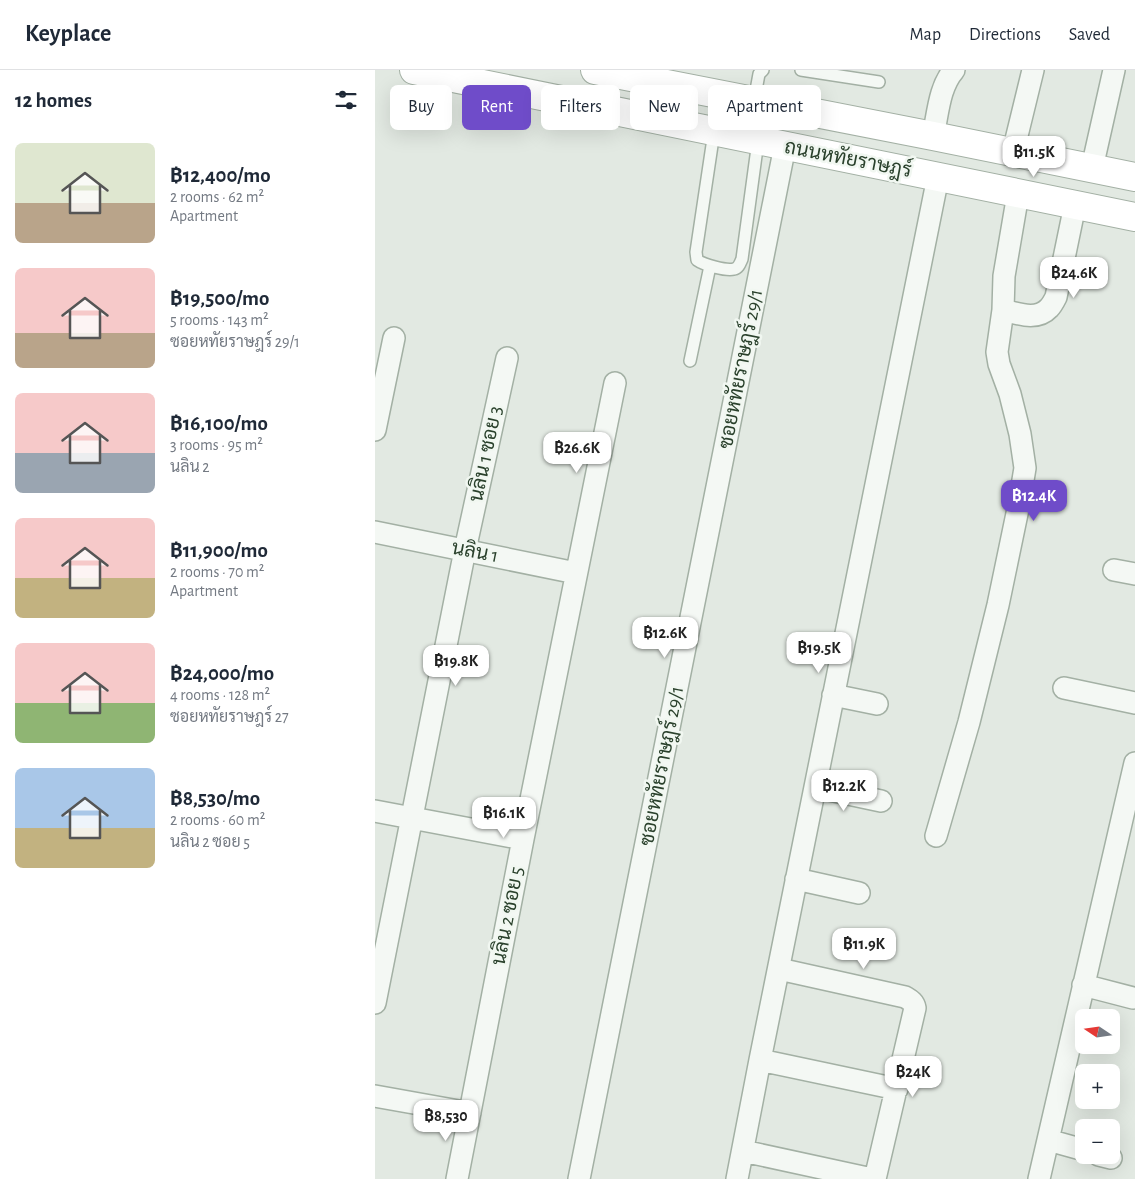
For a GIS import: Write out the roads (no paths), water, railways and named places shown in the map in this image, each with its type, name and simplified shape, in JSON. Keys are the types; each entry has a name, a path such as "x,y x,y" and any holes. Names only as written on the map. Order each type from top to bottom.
{"main road":[{"name":"ถนนหทัยราษฎร์","path":"414,70 1135,218"},
{"name":"ถนนหทัยราษฎร์","path":"595,70 633,74 708,91"},
{"name":"ถนนหทัยราษฎร์","path":"821,114 1135,177"}],"street":[{"path":"933,136 944,85 954,70"},
{"path":"1013,152 1033,70"},
{"path":"1092,168 1114,70"},
{"name":"ซอยหทัยราษฎร์ 29/1","path":"579,1179 785,146"},
{"path":"737,1179 937,177"},
{"path":"935,836 969,722 996,614 1025,468 1020,434 997,352 1003,310 1004,276 1018,194"},
{"path":"1003,310 1035,316 1049,308 1056,298 1075,205"},
{"path":"375,430 394,338"},
{"name":"นลิน 1 ซอย 3","path":"375,1003 465,550 507,358"},
{"name":"นลิน 2 ซอย 5","path":"457,1179 615,383"},
{"name":"นลิน 1","path":"375,532 576,573"},
{"path":"1114,570 1135,574"},
{"path":"1064,688 1135,703"},
{"path":"833,695 877,704"},
{"path":"1039,1179 1135,763"},
{"path":"815,787 881,801"},
{"path":"375,811 523,839"},
{"path":"796,879 859,893"},
{"path":"743,1151 874,1179 915,1008 911,1000 905,997 779,969"},
{"path":"1083,985 1133,998"},
{"path":"760,1060 897,1089"},
{"path":"375,1096 470,1113"},
{"path":"1048,1140 1075,1148"}],"lane":[{"path":"757,85 759,74 763,70"},
{"path":"801,70 879,82"},
{"path":"714,132 696,252 697,260 702,264 710,266 733,269 738,266 742,259 758,141"},
{"path":"689,360 710,266"}]}
